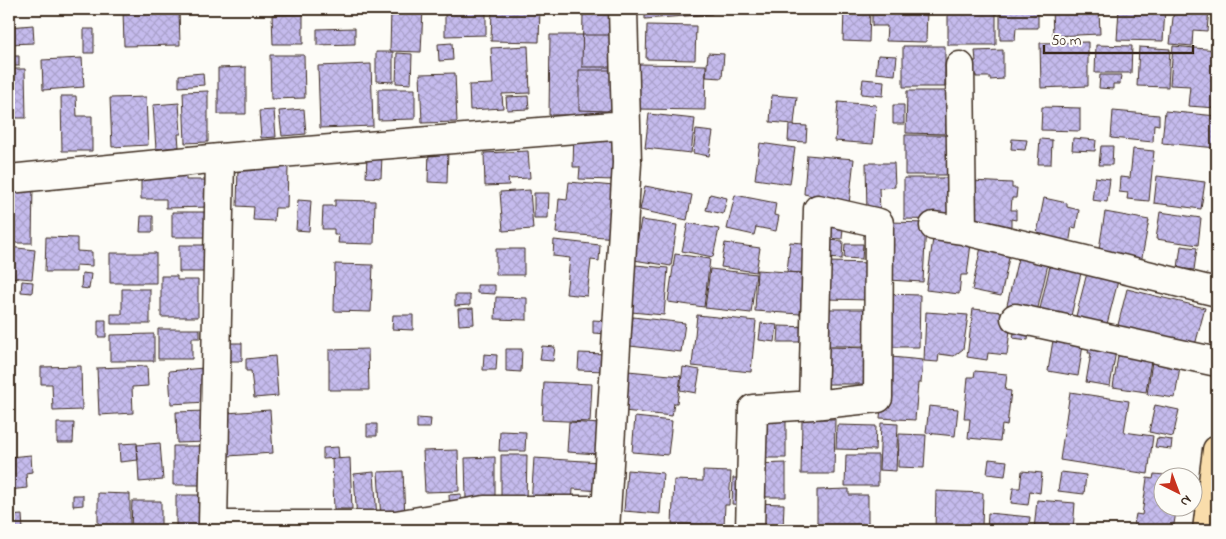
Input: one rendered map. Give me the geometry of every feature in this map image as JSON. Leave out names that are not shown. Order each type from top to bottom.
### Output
[{"type":"highway","points":[[1207,530],[1217,450]]},
{"type":"street","points":[[220,158],[213,525],[396,525],[484,510],[605,520],[627,163],[623,9]]},
{"type":"street","points":[[960,66],[962,230]]},
{"type":"street","points":[[9,179],[220,158],[625,125]]},
{"type":"street","points":[[750,530],[753,409],[813,405],[878,398],[879,223],[818,209],[813,405]]},
{"type":"street","points":[[934,226],[962,230],[1217,292]]},
{"type":"street","points":[[1015,318],[1217,362]]},
{"type":"building","points":[[179,9],[180,45],[124,46],[123,10]]},
{"type":"building","points":[[391,9],[423,9],[421,52],[390,51]]},
{"type":"building","points":[[445,9],[486,9],[486,35],[445,36]]},
{"type":"building","points":[[492,9],[540,9],[539,42],[491,41]]},
{"type":"building","points":[[645,9],[712,9],[712,14],[645,19]]},
{"type":"building","points":[[844,9],[870,9],[869,42],[843,41]]},
{"type":"building","points":[[872,9],[927,9],[926,42],[886,41],[887,26],[872,26]]},
{"type":"building","points":[[1000,9],[1038,9],[1038,28],[1016,28],[1015,40],[1000,40]]},
{"type":"building","points":[[1052,9],[1099,9],[1100,34],[1053,36]]},
{"type":"building","points":[[1119,9],[1165,9],[1163,41],[1117,40]]},
{"type":"building","points":[[1174,9],[1209,9],[1207,31],[1193,30],[1192,46],[1170,44]]},
{"type":"building","points":[[996,11],[996,45],[948,45],[948,12]]},
{"type":"building","points":[[583,13],[621,13],[621,67],[582,67]]},
{"type":"building","points":[[303,14],[303,44],[273,44],[272,15]]},
{"type":"building","points":[[33,25],[34,43],[9,44],[9,27]]},
{"type":"building","points":[[647,25],[696,26],[695,60],[646,59]]},
{"type":"building","points":[[355,28],[355,44],[317,45],[317,29]]},
{"type":"building","points":[[84,29],[94,29],[94,53],[84,53]]},
{"type":"building","points":[[550,35],[617,35],[613,111],[608,114],[597,115],[549,115]]},
{"type":"building","points":[[1088,42],[1088,86],[1041,88],[1040,43]]},
{"type":"building","points":[[452,43],[453,60],[439,61],[438,44]]},
{"type":"building","points":[[1096,45],[1132,46],[1131,73],[1095,73]]},
{"type":"building","points":[[528,46],[530,93],[502,94],[503,108],[470,110],[469,85],[493,84],[491,48]]},
{"type":"building","points":[[903,46],[945,46],[945,87],[903,87]]},
{"type":"building","points":[[1173,46],[1217,50],[1217,108],[1188,106],[1190,86],[1170,85]]},
{"type":"building","points":[[1139,47],[1170,49],[1168,87],[1137,86]]},
{"type":"building","points":[[1003,50],[1003,79],[990,80],[990,77],[976,77],[976,75],[973,75],[972,61],[976,61],[975,51]]},
{"type":"building","points":[[376,52],[393,52],[393,82],[376,81]]},
{"type":"building","points":[[397,53],[412,54],[411,84],[396,83]]},
{"type":"building","points":[[708,53],[724,54],[722,78],[706,77]]},
{"type":"building","points":[[270,55],[304,55],[305,98],[271,99]]},
{"type":"building","points":[[878,55],[897,56],[895,75],[876,73]]},
{"type":"building","points":[[9,56],[19,56],[19,66],[9,66]]},
{"type":"building","points":[[82,58],[84,87],[43,90],[42,60]]},
{"type":"building","points":[[371,64],[373,126],[320,128],[318,66]]},
{"type":"building","points":[[638,64],[706,65],[705,110],[637,109]]},
{"type":"building","points":[[246,67],[246,114],[218,114],[218,68]]},
{"type":"building","points":[[9,69],[25,69],[26,118],[9,118]]},
{"type":"building","points":[[579,70],[617,70],[613,108],[607,111],[579,110]]},
{"type":"building","points":[[203,73],[204,85],[179,87],[179,75]]},
{"type":"building","points":[[455,73],[457,122],[422,123],[420,74]]},
{"type":"building","points":[[1100,75],[1121,75],[1120,84],[1113,84],[1113,89],[1099,88]]},
{"type":"building","points":[[863,79],[884,81],[883,96],[861,94]]},
{"type":"building","points":[[378,89],[415,89],[415,119],[378,120]]},
{"type":"building","points":[[208,91],[208,142],[185,143],[183,92]]},
{"type":"building","points":[[907,91],[946,91],[946,134],[906,133]]},
{"type":"building","points":[[772,95],[797,97],[794,124],[770,122]]},
{"type":"building","points":[[61,96],[76,96],[77,116],[92,116],[92,151],[62,151]]},
{"type":"building","points":[[528,96],[529,109],[507,110],[506,97]]},
{"type":"building","points":[[146,97],[148,145],[112,147],[110,98]]},
{"type":"building","points":[[838,102],[876,105],[873,144],[835,141]]},
{"type":"building","points":[[179,103],[181,134],[178,134],[179,147],[156,149],[153,105]]},
{"type":"building","points":[[893,105],[904,105],[904,124],[893,124]]},
{"type":"building","points":[[1042,107],[1080,108],[1080,131],[1041,130]]},
{"type":"building","points":[[304,109],[306,134],[282,136],[279,111]]},
{"type":"building","points":[[274,110],[276,137],[261,138],[259,111]]},
{"type":"building","points":[[1113,111],[1159,115],[1159,125],[1154,124],[1153,142],[1111,138]]},
{"type":"building","points":[[1165,111],[1217,116],[1217,148],[1162,143]]},
{"type":"building","points":[[649,114],[695,119],[691,153],[645,148]]},
{"type":"building","points":[[789,125],[807,126],[806,142],[788,141]]},
{"type":"building","points":[[574,130],[615,134],[616,180],[579,179],[580,167],[573,167]]},
{"type":"building","points":[[696,130],[713,132],[709,156],[693,153]]},
{"type":"building","points":[[905,135],[948,135],[948,175],[905,175]]},
{"type":"building","points":[[1073,138],[1096,140],[1095,151],[1072,150]]},
{"type":"building","points":[[1012,139],[1027,140],[1025,150],[1011,149]]},
{"type":"building","points":[[1040,139],[1052,140],[1051,164],[1038,164]]},
{"type":"building","points":[[760,143],[795,148],[790,184],[755,179]]},
{"type":"building","points":[[1101,146],[1113,146],[1112,165],[1099,165]]},
{"type":"building","points":[[429,149],[448,149],[447,183],[428,182]]},
{"type":"building","points":[[1133,149],[1154,151],[1149,201],[1127,199],[1128,193],[1119,192],[1120,177],[1130,178]]},
{"type":"building","points":[[528,151],[530,178],[508,179],[509,185],[485,186],[484,153]]},
{"type":"building","points":[[807,155],[854,159],[849,204],[804,194]]},
{"type":"building","points":[[367,156],[382,156],[381,178],[366,177]]},
{"type":"building","points":[[866,163],[894,163],[895,187],[879,188],[880,212],[867,213]]},
{"type":"building","points":[[238,166],[288,167],[287,208],[275,208],[274,221],[253,220],[254,207],[237,206]]},
{"type":"building","points":[[141,175],[186,175],[186,180],[211,180],[210,207],[166,208],[166,199],[141,199]]},
{"type":"building","points":[[1157,176],[1205,182],[1201,209],[1154,203]]},
{"type":"building","points":[[1095,177],[1110,179],[1107,202],[1092,200]]},
{"type":"building","points":[[904,178],[948,178],[948,220],[904,219]]},
{"type":"building","points":[[972,181],[1012,183],[1012,188],[1017,188],[1016,198],[1012,198],[1011,210],[1016,210],[1016,220],[1011,219],[1011,227],[971,225]]},
{"type":"building","points":[[569,182],[614,186],[616,238],[556,233],[559,199],[567,200]]},
{"type":"building","points":[[9,185],[33,185],[32,243],[9,243]]},
{"type":"building","points":[[645,186],[692,195],[687,220],[640,210]]},
{"type":"building","points":[[530,190],[533,229],[503,231],[500,192]]},
{"type":"building","points":[[534,193],[549,193],[548,218],[534,218]]},
{"type":"building","points":[[710,194],[727,198],[723,214],[706,210]]},
{"type":"building","points":[[735,195],[776,203],[774,215],[779,216],[776,231],[756,227],[754,235],[727,229]]},
{"type":"building","points":[[1044,198],[1067,203],[1067,207],[1079,210],[1076,228],[1072,227],[1068,250],[1035,244]]},
{"type":"building","points":[[298,200],[311,201],[309,231],[296,230]]},
{"type":"building","points":[[335,200],[375,201],[374,244],[338,243],[339,235],[334,235],[334,229],[322,229],[323,206],[335,206]]},
{"type":"building","points":[[172,212],[208,212],[209,237],[172,237]]},
{"type":"building","points":[[1105,212],[1149,220],[1141,263],[1098,255]]},
{"type":"building","points":[[1160,212],[1201,218],[1198,245],[1156,239]]},
{"type":"building","points":[[141,216],[153,216],[153,232],[140,232]]},
{"type":"building","points":[[824,217],[844,218],[842,239],[822,238]]},
{"type":"building","points":[[641,220],[677,225],[671,266],[634,260]]},
{"type":"building","points":[[891,222],[926,223],[923,282],[888,280]]},
{"type":"building","points":[[688,223],[719,229],[713,257],[682,251]]},
{"type":"building","points":[[934,231],[972,236],[967,275],[961,275],[959,294],[926,290]]},
{"type":"building","points":[[46,237],[77,238],[77,251],[92,252],[92,266],[76,265],[76,272],[45,272]]},
{"type":"building","points":[[554,240],[600,245],[599,261],[591,260],[587,296],[566,294],[570,258],[553,256]]},
{"type":"building","points":[[824,240],[843,241],[842,259],[823,258]]},
{"type":"building","points":[[790,242],[815,244],[812,274],[787,272]]},
{"type":"building","points":[[982,242],[1011,248],[1001,296],[972,290]]},
{"type":"building","points":[[725,243],[760,248],[756,272],[721,267]]},
{"type":"building","points":[[845,244],[863,244],[862,259],[844,258]]},
{"type":"building","points":[[179,245],[210,245],[210,272],[179,272]]},
{"type":"building","points":[[1181,246],[1197,248],[1194,270],[1178,268]]},
{"type":"building","points":[[9,247],[35,250],[32,279],[9,277]]},
{"type":"building","points":[[496,249],[524,249],[524,275],[496,275]]},
{"type":"building","points":[[110,253],[156,253],[156,283],[110,283]]},
{"type":"building","points":[[675,254],[710,259],[704,307],[668,302]]},
{"type":"building","points":[[1018,258],[1048,264],[1037,312],[1007,305]]},
{"type":"building","points":[[827,262],[873,263],[871,300],[826,299]]},
{"type":"building","points":[[335,264],[373,265],[371,312],[334,311]]},
{"type":"building","points":[[635,265],[668,268],[664,315],[631,312]]},
{"type":"building","points":[[1050,266],[1081,273],[1070,320],[1039,313]]},
{"type":"building","points":[[710,269],[756,274],[751,313],[705,308]]},
{"type":"building","points":[[757,270],[803,273],[800,314],[755,311]]},
{"type":"building","points":[[82,273],[91,274],[89,289],[81,288]]},
{"type":"building","points":[[1087,273],[1118,281],[1106,328],[1075,320]]},
{"type":"building","points":[[161,276],[177,276],[177,280],[198,280],[198,317],[161,317]]},
{"type":"building","points":[[22,281],[33,282],[32,293],[21,292]]},
{"type":"building","points":[[477,285],[495,285],[495,294],[477,293]]},
{"type":"building","points":[[122,289],[150,289],[150,324],[111,324],[111,314],[122,314]]},
{"type":"building","points":[[1127,289],[1205,308],[1195,345],[1129,328],[1127,336],[1116,333]]},
{"type":"building","points":[[882,294],[920,295],[919,347],[881,347]]},
{"type":"building","points":[[455,295],[470,295],[470,305],[455,306]]},
{"type":"building","points":[[496,297],[527,298],[527,320],[495,319]]},
{"type":"building","points":[[473,308],[474,324],[459,325],[458,309]]},
{"type":"building","points":[[827,309],[876,309],[875,346],[826,346]]},
{"type":"building","points":[[973,309],[1012,313],[1007,355],[988,353],[987,360],[967,357]]},
{"type":"building","points":[[926,312],[968,315],[963,349],[954,356],[939,354],[938,362],[924,361]]},
{"type":"building","points":[[393,315],[413,315],[413,330],[392,329]]},
{"type":"building","points":[[697,315],[756,321],[751,372],[692,366]]},
{"type":"building","points":[[633,317],[685,323],[681,352],[630,346]]},
{"type":"building","points":[[98,320],[106,320],[106,337],[98,337]]},
{"type":"building","points":[[593,320],[609,321],[608,334],[593,333]]},
{"type":"building","points":[[761,323],[777,325],[775,342],[759,340]]},
{"type":"building","points":[[1016,323],[1030,325],[1028,340],[1013,338]]},
{"type":"building","points":[[779,326],[810,327],[810,342],[778,342]]},
{"type":"building","points":[[158,329],[200,329],[200,338],[192,338],[192,359],[158,359]]},
{"type":"building","points":[[154,334],[154,361],[110,361],[110,335]]},
{"type":"building","points":[[1054,334],[1084,339],[1078,376],[1048,371]]},
{"type":"building","points":[[1091,340],[1117,345],[1110,386],[1086,382],[1091,353],[1088,353]]},
{"type":"building","points":[[230,343],[242,343],[242,361],[230,361]]},
{"type":"building","points":[[542,346],[555,347],[553,361],[540,360]]},
{"type":"building","points":[[825,347],[875,348],[874,384],[825,384]]},
{"type":"building","points":[[368,349],[369,390],[329,390],[329,350]]},
{"type":"building","points":[[506,349],[522,349],[521,372],[506,371]]},
{"type":"building","points":[[1119,350],[1152,354],[1146,392],[1113,387]]},
{"type":"building","points":[[579,353],[606,354],[606,371],[578,370]]},
{"type":"building","points":[[484,354],[497,355],[496,370],[483,370]]},
{"type":"building","points":[[1153,355],[1181,360],[1175,398],[1147,394]]},
{"type":"building","points":[[275,356],[278,396],[254,398],[251,371],[246,371],[246,359]]},
{"type":"building","points":[[891,357],[923,360],[921,383],[918,383],[915,420],[880,418],[884,376]]},
{"type":"building","points":[[81,366],[82,410],[53,411],[52,384],[41,384],[41,367]]},
{"type":"building","points":[[147,366],[148,386],[132,387],[133,413],[99,415],[97,368]]},
{"type":"building","points":[[683,367],[700,370],[696,393],[680,390]]},
{"type":"building","points":[[204,368],[207,402],[171,404],[169,371]]},
{"type":"building","points":[[628,371],[681,376],[677,403],[674,403],[672,416],[614,410]]},
{"type":"building","points":[[975,371],[1007,374],[1005,390],[1011,391],[1007,426],[1002,425],[1000,441],[968,438],[970,419],[964,419],[968,377],[974,377]]},
{"type":"building","points":[[544,382],[592,384],[590,422],[542,420]]},
{"type":"building","points":[[1070,392],[1129,401],[1124,432],[1153,436],[1148,474],[1060,460]]},
{"type":"building","points":[[1155,405],[1179,410],[1173,437],[1149,432]]},
{"type":"building","points":[[929,406],[958,409],[955,436],[926,433]]},
{"type":"building","points":[[270,410],[273,453],[228,456],[226,413]]},
{"type":"building","points":[[206,411],[207,442],[177,443],[176,412]]},
{"type":"building","points":[[635,417],[672,421],[668,455],[632,452]]},
{"type":"building","points":[[417,418],[431,419],[430,428],[417,428]]},
{"type":"building","points":[[802,419],[835,419],[834,474],[801,474]]},
{"type":"building","points":[[759,420],[786,420],[786,458],[759,458]]},
{"type":"building","points":[[569,422],[601,424],[599,454],[567,452]]},
{"type":"building","points":[[57,423],[74,423],[73,443],[57,443]]},
{"type":"building","points":[[881,423],[898,424],[896,471],[879,470]]},
{"type":"building","points":[[367,424],[377,424],[377,436],[367,436]]},
{"type":"building","points":[[837,425],[876,426],[875,450],[836,449]]},
{"type":"building","points":[[500,431],[526,432],[525,451],[499,451]]},
{"type":"building","points":[[899,434],[926,435],[924,468],[898,467]]},
{"type":"building","points":[[1157,438],[1172,440],[1171,449],[1155,447]]},
{"type":"building","points":[[137,443],[138,460],[120,462],[119,444]]},
{"type":"building","points":[[160,443],[163,480],[139,482],[137,445]]},
{"type":"building","points":[[173,446],[206,446],[206,485],[173,485]]},
{"type":"building","points":[[338,447],[339,458],[323,459],[323,448]]},
{"type":"building","points":[[458,450],[459,491],[425,492],[423,451]]},
{"type":"building","points":[[31,455],[32,472],[26,473],[27,488],[9,490],[9,457]]},
{"type":"building","points":[[501,455],[527,455],[526,502],[501,501]]},
{"type":"building","points":[[846,455],[878,455],[878,486],[845,486]]},
{"type":"building","points":[[495,457],[495,498],[466,499],[465,458]]},
{"type":"building","points":[[350,458],[352,509],[334,509],[332,459]]},
{"type":"building","points":[[534,458],[601,462],[600,491],[573,489],[572,506],[531,504]]},
{"type":"building","points":[[989,459],[1007,461],[1005,476],[987,474]]},
{"type":"building","points":[[786,463],[786,497],[756,497],[756,464]]},
{"type":"building","points":[[627,470],[663,473],[660,514],[624,511]]},
{"type":"building","points":[[403,471],[405,518],[381,520],[378,472]]},
{"type":"building","points":[[703,471],[731,472],[729,505],[725,505],[724,525],[672,524],[674,480],[703,481]]},
{"type":"building","points":[[1022,471],[1042,473],[1040,493],[1030,491],[1028,505],[1011,503],[1013,488],[1020,488]]},
{"type":"building","points":[[374,472],[377,520],[357,521],[354,474]]},
{"type":"building","points":[[1061,472],[1086,475],[1084,494],[1058,491]]},
{"type":"building","points":[[1154,474],[1154,516],[1175,516],[1173,530],[1133,530],[1136,514],[1142,515],[1147,478],[1153,479]]},
{"type":"building","points":[[733,478],[744,478],[743,505],[732,504]]},
{"type":"building","points":[[849,489],[849,495],[868,495],[868,530],[817,530],[817,490]]},
{"type":"building","points":[[936,491],[983,493],[982,527],[972,526],[971,530],[935,530]]},
{"type":"building","points":[[98,493],[130,494],[130,530],[98,530]]},
{"type":"building","points":[[461,494],[462,513],[450,513],[449,495]]},
{"type":"building","points":[[73,495],[83,495],[83,505],[73,506]]},
{"type":"building","points":[[176,495],[201,495],[205,530],[176,530]]},
{"type":"building","points":[[1037,500],[1075,503],[1073,530],[1034,530]]},
{"type":"building","points":[[132,501],[161,501],[161,530],[131,530]]},
{"type":"building","points":[[753,503],[784,504],[783,530],[752,530]]},
{"type":"building","points":[[542,511],[592,512],[591,530],[542,530]]},
{"type":"building","points":[[988,513],[1030,517],[1029,530],[987,530]]},
{"type":"building","points":[[22,515],[23,530],[9,530],[9,516]]},
{"type":"building","points":[[511,515],[512,530],[487,530],[486,516]]},
{"type":"building","points":[[621,525],[658,528],[658,530],[621,530]]},
{"type":"building","points":[[479,526],[479,530],[444,530],[444,527]]},
{"type":"building","points":[[713,527],[743,528],[743,530],[713,530]]}]
